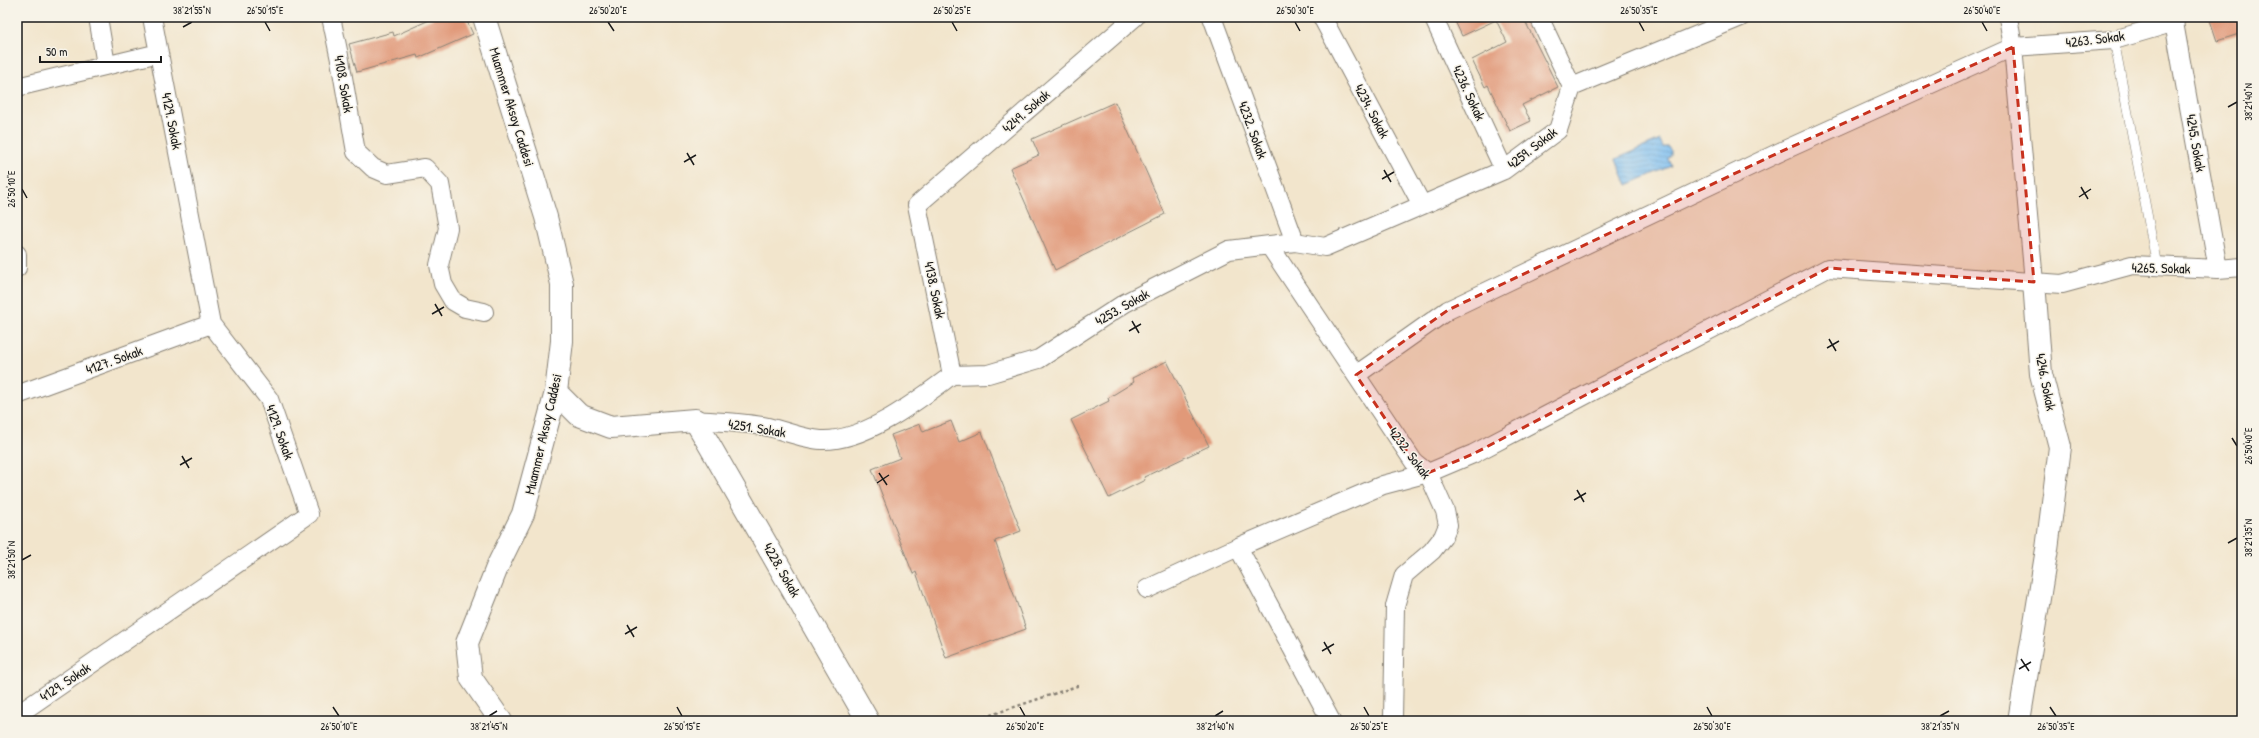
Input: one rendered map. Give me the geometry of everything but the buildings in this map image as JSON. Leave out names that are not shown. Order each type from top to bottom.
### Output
[{"type":"street","points":[[98,17],[106,65]]},
{"type":"street","name":"4129. Sokak","points":[[17,715],[309,514],[269,399],[211,324],[152,17]]},
{"type":"street","name":"4108. Sokak","points":[[331,17],[356,152],[373,168],[387,174],[425,168],[434,175],[440,184],[448,228],[439,265],[443,284],[453,301],[465,308],[484,312]]},
{"type":"street","name":"Muammer Aksoy Caddesi","points":[[484,17],[546,217],[562,284],[562,341],[556,392],[523,514],[498,565],[467,643],[471,678],[501,721]]},
{"type":"street","name":"4249. Sokak","points":[[917,205],[1135,17]]},
{"type":"street","name":"4232. Sokak","points":[[1212,17],[1295,242]]},
{"type":"street","name":"4234. Sokak","points":[[1322,17],[1422,205]]},
{"type":"street","name":"4236. Sokak","points":[[1433,17],[1504,170]]},
{"type":"street","points":[[1539,17],[1572,87],[1720,21],[1742,17]]},
{"type":"street","name":"4246. Sokak","points":[[2008,17],[2013,47],[2041,374],[2060,447],[2047,549],[2019,721]]},
{"type":"street","name":"4263. Sokak","points":[[2013,47],[2114,40],[2174,20]]},
{"type":"street","name":"4245. Sokak","points":[[2174,20],[2218,269]]},
{"type":"street","points":[[1356,375],[1448,310],[1780,152],[2013,47]]},
{"type":"street","points":[[17,86],[159,52]]},
{"type":"street","name":"4259. Sokak","points":[[1295,242],[1325,247],[1504,170],[1558,130],[1572,87]]},
{"type":"street","name":"4138. Sokak","points":[[917,205],[952,375]]},
{"type":"street","name":"4253. Sokak","points":[[952,375],[988,374],[1039,358],[1125,303],[1229,250],[1295,242]]},
{"type":"street","name":"4232. Sokak","points":[[1269,245],[1414,462],[1428,473],[1445,511],[1448,525],[1443,537],[1432,551],[1404,575],[1395,606],[1393,718],[1391,721]]},
{"type":"street","points":[[17,254],[17,268]]},
{"type":"street","name":"4265. Sokak","points":[[1147,589],[1238,547],[1383,486],[1428,473],[1473,454],[1828,268],[2062,284],[2132,265],[2218,269],[2242,267]]},
{"type":"street","name":"4127. Sokak","points":[[17,395],[211,324]]},
{"type":"street","name":"4251. Sokak","points":[[556,392],[580,415],[611,427],[695,420],[766,427],[820,440],[843,438],[876,425],[921,397],[952,375]]},
{"type":"street","name":"4228. Sokak","points":[[695,420],[868,721]]},
{"type":"street","points":[[1238,547],[1331,721]]},
{"type":"lane","points":[[2114,40],[2157,266]]},
{"type":"path","points":[[973,721],[1080,685]]},
{"type":"highlighted area","points":[[2013,47],[2034,282],[1828,268],[1473,454],[1428,473],[1414,462],[1356,375],[1448,310],[1780,152]]},
{"type":"water","points":[[1660,140],[1663,147],[1668,147],[1671,151],[1671,155],[1668,159],[1671,166],[1627,185],[1616,159]]}]
